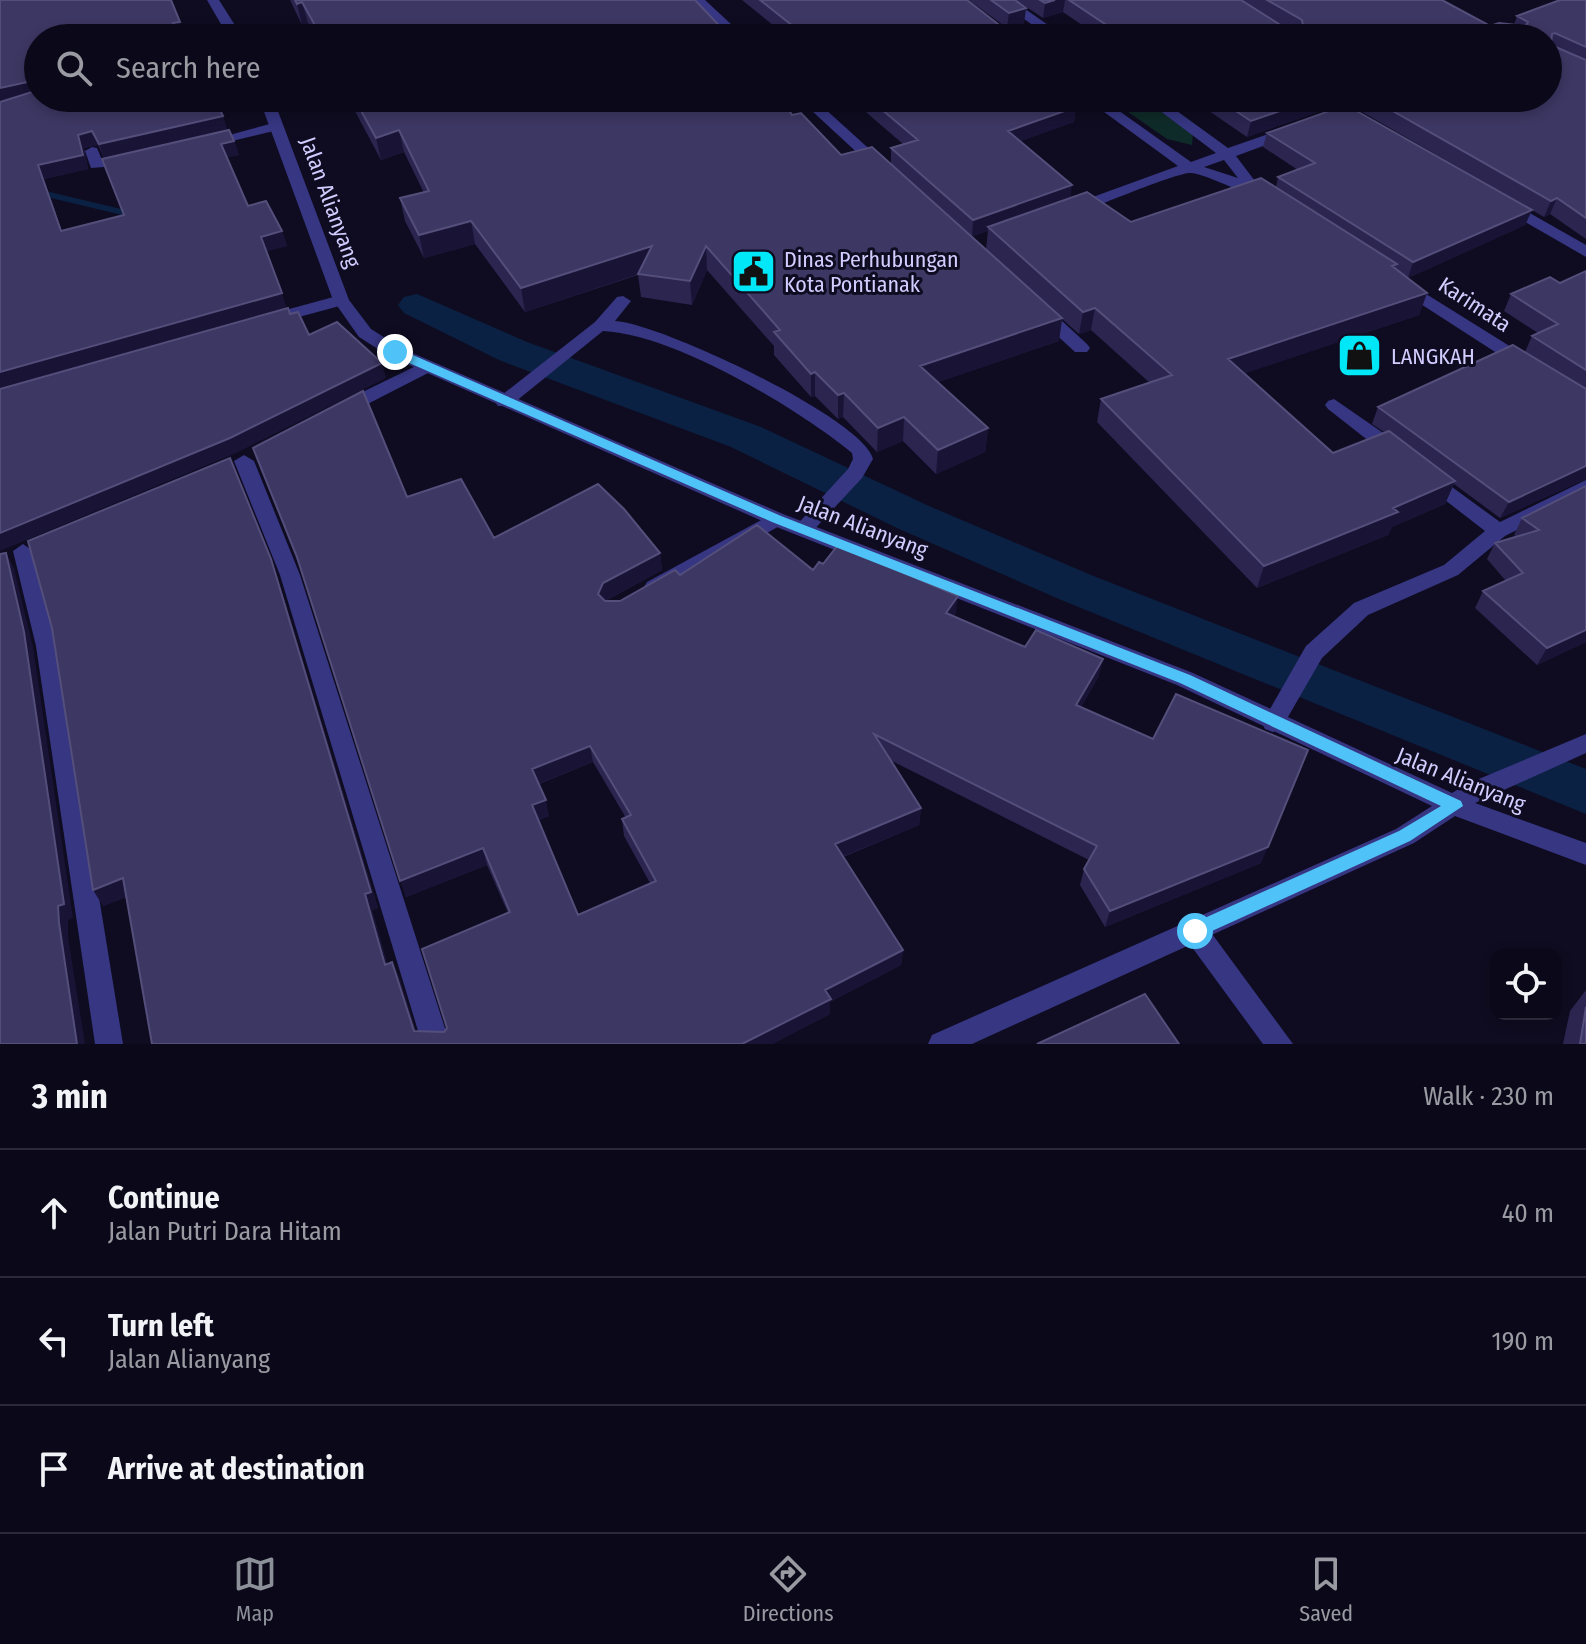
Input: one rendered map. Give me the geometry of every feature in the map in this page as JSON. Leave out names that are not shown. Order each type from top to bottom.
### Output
[{"type":"street","points":[[213,0],[228,24]]},
{"type":"street","points":[[697,0],[724,24]]},
{"type":"street","points":[[1003,0],[1039,24]]},
{"type":"street","name":"Jalan Alianyang","points":[[272,112],[341,300],[365,333],[426,367],[776,519],[1185,679],[1273,723],[1465,798],[1586,854]]},
{"type":"street","points":[[820,112],[899,183]]},
{"type":"street","points":[[1112,112],[1190,168],[1253,188],[1279,205]]},
{"type":"street","points":[[1169,112],[1228,155],[1253,188]]},
{"type":"street","points":[[1336,112],[1371,126]]},
{"type":"street","points":[[191,147],[277,126]]},
{"type":"street","points":[[1057,215],[1301,127]]},
{"type":"street","points":[[92,151],[96,165],[102,166],[147,157]]},
{"type":"street","points":[[1492,197],[1586,252]]},
{"type":"street","name":"Karimata","points":[[1386,273],[1539,373]]},
{"type":"street","points":[[1025,297],[1081,348]]},
{"type":"street","points":[[251,325],[341,300]]},
{"type":"street","points":[[504,402],[602,325],[623,301]]},
{"type":"street","points":[[602,325],[628,325],[673,341],[785,400],[861,450],[863,459],[855,473],[803,529]]},
{"type":"street","points":[[328,417],[426,367]]},
{"type":"street","points":[[1334,405],[1498,531]]},
{"type":"street","points":[[243,460],[290,575],[436,1044]]},
{"type":"street","points":[[1273,723],[1314,652],[1361,609],[1451,570],[1498,531],[1586,487]]},
{"type":"street","points":[[641,594],[776,519]]},
{"type":"street","points":[[0,562],[31,548],[109,1044]]},
{"type":"street","points":[[942,1044],[1405,836],[1465,798],[1586,743]]},
{"type":"street","points":[[1195,931],[1279,1044]]},
{"type":"green space","points":[[1128,112],[1161,112],[1193,133],[1192,145],[1167,139]]},
{"type":"building","points":[[0,0],[171,0],[180,22],[173,24],[24,24],[24,83],[0,88]]},
{"type":"building","points":[[295,0],[695,0],[718,24],[314,24],[302,2],[297,4]]},
{"type":"building","points":[[760,0],[967,0],[998,24],[790,24]]},
{"type":"building","points":[[991,0],[1015,0],[1026,8],[1009,13]]},
{"type":"building","points":[[1069,0],[1241,0],[1279,24],[1105,24]]},
{"type":"building","points":[[1267,0],[1442,0],[1486,24],[1303,24],[1302,20]]},
{"type":"building","points":[[1560,0],[1586,0],[1586,47],[1562,36],[1562,24],[1526,24],[1528,22],[1517,16]]},
{"type":"building","points":[[1562,50],[1586,60],[1586,218],[1557,198],[1551,201],[1395,112],[1562,112]]},
{"type":"building","points":[[24,94],[24,112],[221,112],[223,116],[99,144],[92,131],[78,135],[83,155],[38,165],[61,231],[124,215],[102,159],[229,130],[234,141],[221,144],[248,206],[266,201],[282,231],[261,237],[282,293],[0,372],[0,102]]},
{"type":"building","points":[[362,112],[801,113],[841,155],[872,147],[1062,318],[920,366],[988,428],[938,450],[904,417],[878,428],[844,393],[838,395],[815,372],[811,374],[774,332],[780,330],[706,246],[690,281],[638,274],[652,246],[521,288],[471,221],[419,235],[400,198],[429,191],[399,130],[376,138]]},
{"type":"building","points":[[885,112],[1062,112],[1008,131],[1072,185],[973,220],[891,148],[918,140]]},
{"type":"building","points":[[1237,112],[1277,112],[1251,121]]},
{"type":"building","points":[[1326,112],[1358,112],[1532,210],[1413,262],[1278,177],[1315,163],[1267,133]]},
{"type":"building","points":[[1261,178],[1397,264],[1392,266],[1427,293],[1228,359],[1333,453],[1389,431],[1455,481],[1393,508],[1398,512],[1264,566],[1101,399],[1172,375],[1095,308],[1083,312],[988,227],[1087,192],[1131,222]]},
{"type":"building","points":[[1586,271],[1586,370],[1532,336],[1558,324],[1511,294],[1550,277],[1560,283]]},
{"type":"building","points":[[288,308],[290,314],[298,312],[309,335],[337,322],[382,363],[230,438],[0,533],[0,389]]},
{"type":"building","points":[[1513,345],[1586,389],[1586,466],[1509,502],[1378,407]]},
{"type":"building","points":[[363,391],[407,497],[461,479],[494,538],[598,484],[624,509],[660,553],[603,583],[598,594],[605,601],[620,601],[675,570],[680,575],[757,525],[813,570],[819,562],[823,564],[838,545],[958,596],[946,613],[1025,647],[1036,630],[1103,659],[1076,705],[1153,739],[1176,694],[1308,750],[1268,847],[1110,911],[1084,869],[1097,846],[874,734],[921,808],[835,844],[903,950],[825,990],[831,999],[742,1044],[152,1044],[123,878],[93,890],[52,628],[28,541],[230,458],[271,559],[371,892],[365,894],[385,965],[392,962],[414,1031],[444,1032],[447,1028],[422,949],[510,912],[483,848],[400,881],[297,557],[253,448]],"holes":[[[590,746],[631,815],[622,819],[656,881],[578,915],[532,805],[546,800],[532,769]]]},
{"type":"building","points":[[1586,486],[1586,630],[1547,648],[1483,591],[1523,573],[1495,543],[1539,530],[1522,518]]},
{"type":"building","points":[[6,553],[24,632],[64,904],[58,906],[59,923],[77,1044],[0,1044],[0,554]]},
{"type":"building","points":[[1145,994],[1179,1044],[1037,1044]]},
{"type":"building","points":[[1586,1007],[1586,1044],[1580,1044]]},
{"type":"waterway","points":[[33,191],[135,215]]},
{"type":"waterway","points":[[417,305],[513,351],[746,437],[913,517],[1075,587],[1586,792]]},
{"type":"place","name":"Dinas Perhubungan Kota Pontianak","points":[[753,272]]},
{"type":"place","name":"LANGKAH","points":[[1360,356]]},
{"type":"route","points":[[395,352],[776,519],[1185,679],[1455,806],[1405,836],[1195,931]]}]
